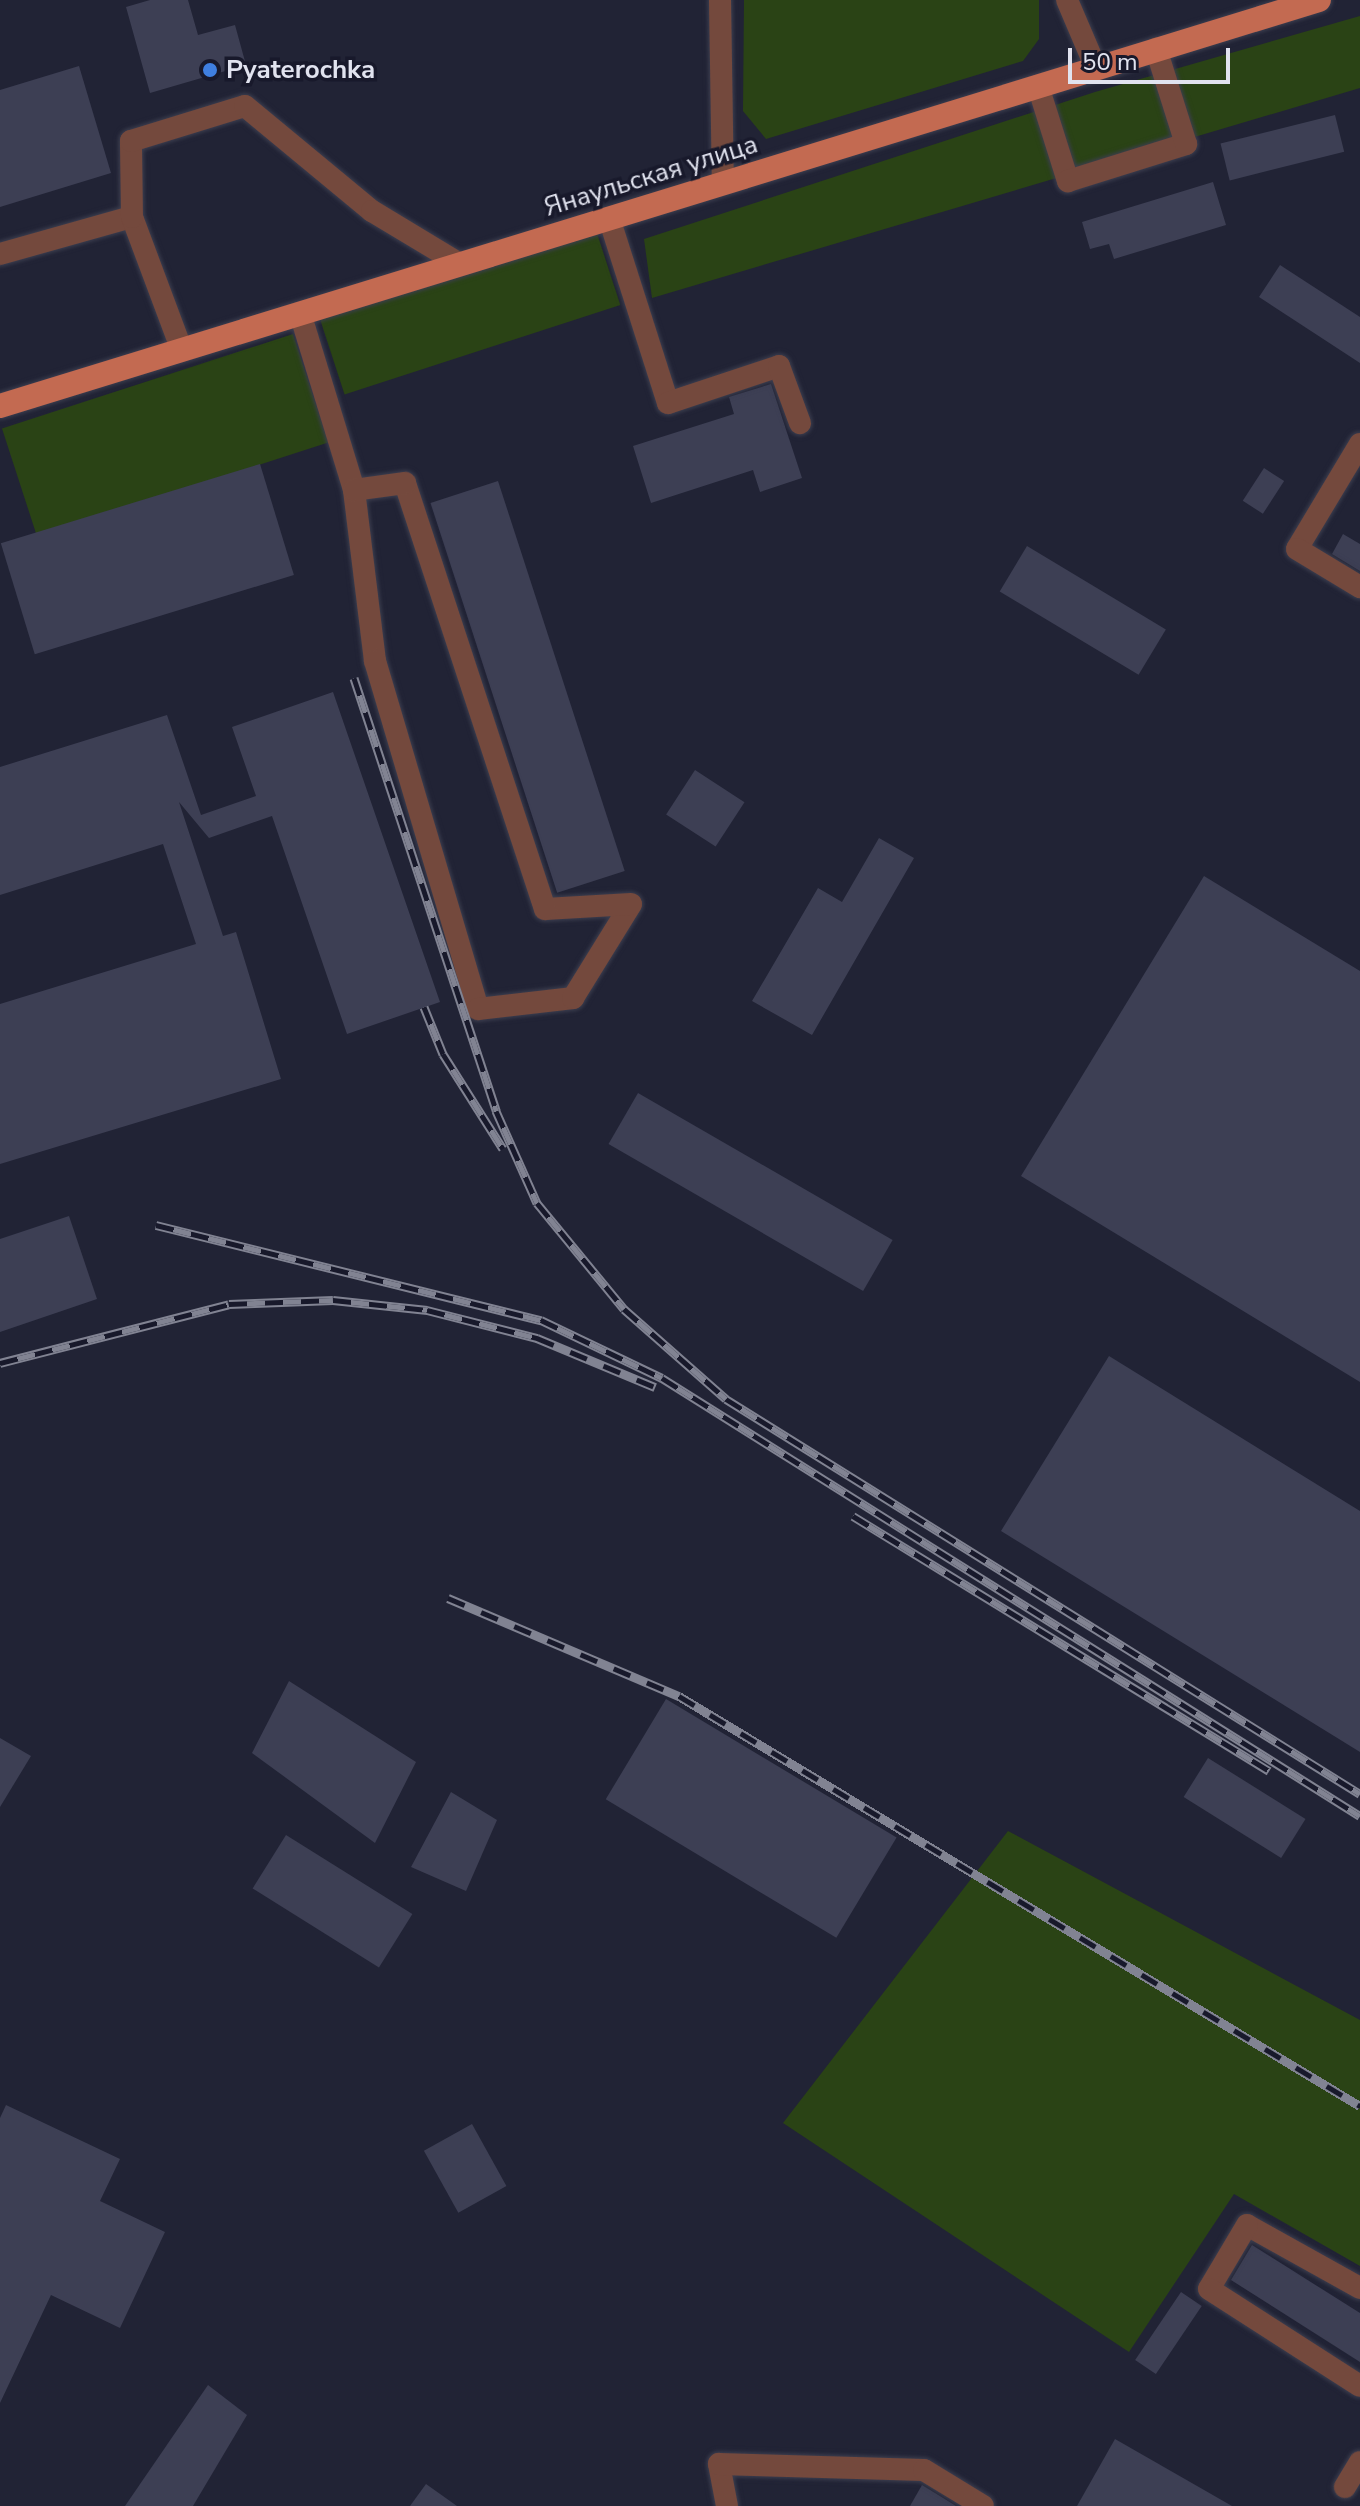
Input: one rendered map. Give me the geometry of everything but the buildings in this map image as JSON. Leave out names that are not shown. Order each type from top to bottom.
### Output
[{"type":"main road","name":"Янаульская улица","points":[[0,406],[1319,0]]},
{"type":"lane","points":[[720,0],[723,183]]},
{"type":"lane","points":[[1067,0],[1096,68]]},
{"type":"lane","points":[[1038,86],[1068,181],[1186,144],[1156,49]]},
{"type":"lane","points":[[181,348],[132,217],[131,141],[245,106],[372,211],[460,264]]},
{"type":"lane","points":[[0,254],[132,217]]},
{"type":"lane","points":[[609,218],[668,403],[779,366],[800,423]]},
{"type":"lane","points":[[300,313],[354,490],[375,661],[478,1009],[573,998],[631,904],[545,909],[405,483],[354,490]]},
{"type":"lane","points":[[1360,444],[1297,549],[1360,587]]},
{"type":"lane","points":[[1360,2288],[1247,2225],[1209,2289],[1360,2386]]},
{"type":"lane","points":[[1345,2487],[1360,2462]]},
{"type":"lane","points":[[727,2506],[719,2464],[924,2470],[983,2506]]},
{"type":"green space","points":[[744,0],[1039,0],[1039,39],[1023,61],[766,139],[743,111]]},
{"type":"green space","points":[[1360,16],[1360,88],[652,298],[644,239],[1095,92]]},
{"type":"green space","points":[[595,227],[620,305],[345,395],[319,317]]},
{"type":"green space","points":[[293,334],[328,442],[37,537],[2,429]]},
{"type":"green space","points":[[1008,1831],[1360,2020],[1360,2266],[1234,2194],[1129,2352],[783,2123]]},
{"type":"railway","points":[[354,678],[496,1111],[537,1203],[624,1309],[726,1399],[1360,1794]]},
{"type":"railway","points":[[424,1007],[443,1054],[503,1149]]},
{"type":"railway","points":[[156,1225],[541,1320],[662,1378],[1360,1816]]},
{"type":"railway","points":[[0,1363],[229,1304],[333,1300],[427,1310],[537,1338],[655,1387]]},
{"type":"railway","points":[[853,1516],[1269,1771]]},
{"type":"railway","points":[[448,1598],[679,1696],[1360,2106]]},
{"type":"place","name":"Pyaterochka","points":[[210,70]]}]
